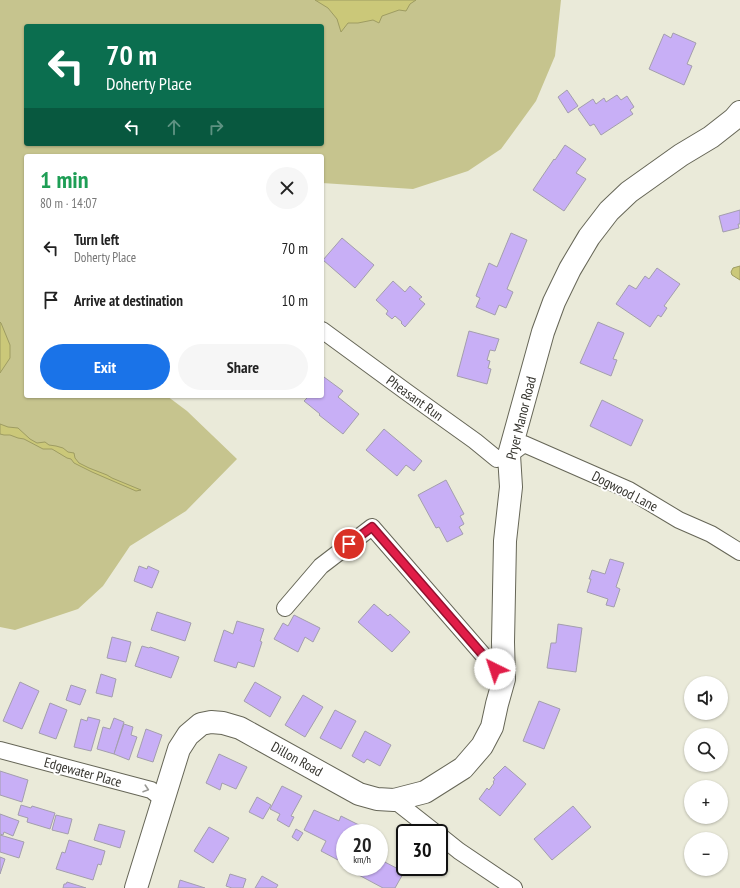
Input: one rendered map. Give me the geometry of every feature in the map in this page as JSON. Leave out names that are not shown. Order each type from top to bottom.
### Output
[{"type":"street","name":"Pryer Manor Road","points":[[504,679],[505,541],[510,487],[509,455],[542,332],[554,302],[570,269],[589,237],[609,211],[629,192],[681,155],[711,137],[734,119],[740,112]]},
{"type":"street","name":"Pheasant Run","points":[[324,331],[408,394],[476,441],[497,459],[509,455]]},
{"type":"street","name":"Dogwood Lane","points":[[509,455],[524,444],[629,490],[679,520],[711,534],[740,552]]},
{"type":"street","points":[[285,608],[321,566],[372,527],[504,679]]},
{"type":"street","name":"Dillon Road","points":[[136,888],[179,749],[188,735],[201,724],[211,722],[223,723],[240,728],[359,794],[377,799],[394,800],[425,792],[463,768],[482,746],[492,727],[504,679]]},
{"type":"street","name":"Edgewater Place","points":[[0,750],[151,790],[164,800]]},
{"type":"street","points":[[394,800],[425,824]]},
{"type":"street","points":[[448,842],[514,888]]},
{"type":"shaded area","points":[[0,0],[561,0],[555,56],[536,101],[501,149],[468,171],[413,189],[324,183],[324,154],[24,154],[24,398],[170,398],[187,411],[237,459],[186,511],[130,546],[103,586],[78,609],[15,630],[0,627]]},
{"type":"shaded area","points":[[315,0],[416,0],[410,4],[406,11],[399,10],[382,16],[379,23],[373,20],[348,23],[341,32],[337,19],[328,8]]},
{"type":"shaded area","points":[[740,266],[740,280],[732,275],[731,272],[733,268]]},
{"type":"shaded area","points":[[0,322],[10,345],[10,358],[0,373]]},
{"type":"shaded area","points":[[0,424],[18,428],[37,443],[45,442],[49,445],[63,448],[68,452],[74,453],[75,458],[79,463],[141,490],[136,491],[92,472],[52,449],[43,449],[24,439],[0,434]]},
{"type":"building","points":[[673,33],[696,43],[687,64],[692,66],[684,85],[649,69],[664,34],[671,38]]},
{"type":"building","points":[[567,90],[578,106],[568,113],[558,97]]},
{"type":"building","points":[[617,95],[621,100],[627,96],[634,107],[630,110],[633,114],[601,135],[594,124],[590,126],[578,109],[593,99],[596,104],[604,98],[606,102]]},
{"type":"building","points":[[565,145],[586,159],[576,173],[586,179],[564,211],[533,190]]},
{"type":"building","points":[[740,210],[740,224],[738,224],[739,228],[723,232],[719,216]]},
{"type":"building","points":[[511,233],[527,240],[507,289],[513,292],[506,308],[499,305],[495,315],[476,307],[480,298],[476,296],[489,263],[497,267]]},
{"type":"building","points":[[342,238],[374,265],[355,288],[324,261],[324,259]]},
{"type":"building","points":[[657,268],[680,284],[664,306],[667,308],[661,317],[658,315],[650,327],[616,304],[629,285],[636,289],[645,276],[649,279]]},
{"type":"building","points":[[393,281],[405,292],[410,286],[422,297],[419,299],[425,304],[405,327],[395,316],[392,319],[386,314],[388,311],[376,300]]},
{"type":"building","points":[[598,322],[624,333],[613,359],[617,360],[611,376],[580,363]]},
{"type":"building","points":[[469,331],[499,339],[495,351],[490,350],[487,360],[490,361],[488,368],[491,369],[487,384],[457,376]]},
{"type":"building","points":[[324,377],[343,391],[338,397],[359,414],[343,434],[304,401],[307,398],[324,398]]},
{"type":"building","points":[[602,400],[643,420],[631,446],[590,426]]},
{"type":"building","points":[[384,429],[422,461],[414,471],[406,465],[397,476],[366,450]]},
{"type":"building","points":[[446,480],[464,514],[460,516],[464,524],[459,527],[463,534],[447,542],[439,527],[436,528],[418,495]]},
{"type":"building","points":[[610,559],[624,563],[616,587],[620,589],[614,607],[606,605],[608,599],[587,592],[592,570],[605,574]]},
{"type":"building","points":[[139,566],[147,569],[148,566],[159,571],[152,588],[134,581]]},
{"type":"building","points":[[374,604],[388,616],[390,614],[410,632],[392,652],[358,622]]},
{"type":"building","points":[[157,612],[191,623],[185,641],[151,630]]},
{"type":"building","points":[[294,615],[320,628],[313,642],[305,637],[298,652],[274,639],[283,623],[288,626]]},
{"type":"building","points":[[237,621],[264,629],[260,641],[262,642],[254,667],[238,662],[236,668],[214,661],[224,630],[233,634]]},
{"type":"building","points":[[558,624],[582,628],[576,672],[547,668],[551,643],[556,643]]},
{"type":"building","points":[[112,637],[131,642],[126,662],[107,658]]},
{"type":"building","points":[[142,646],[150,647],[179,657],[171,678],[135,666]]},
{"type":"building","points":[[101,674],[116,679],[112,697],[96,693]]},
{"type":"building","points":[[20,682],[39,691],[22,729],[3,721]]},
{"type":"building","points":[[255,682],[281,697],[270,717],[244,701]]},
{"type":"building","points":[[71,685],[86,690],[80,705],[66,700]]},
{"type":"building","points":[[303,695],[323,707],[305,737],[285,725]]},
{"type":"building","points":[[539,701],[560,709],[544,749],[523,741]]},
{"type":"building","points":[[50,703],[67,710],[56,739],[39,733]]},
{"type":"building","points":[[335,710],[356,721],[341,749],[320,738]]},
{"type":"building","points":[[88,717],[100,720],[91,751],[74,747],[81,719],[87,721]]},
{"type":"building","points":[[114,718],[124,722],[114,754],[97,749],[103,727],[110,729]]},
{"type":"building","points":[[124,724],[133,727],[131,735],[137,737],[129,760],[114,754]]},
{"type":"building","points":[[146,729],[162,735],[153,762],[137,757]]},
{"type":"building","points":[[365,731],[391,745],[380,766],[367,759],[364,763],[352,756]]},
{"type":"building","points":[[219,754],[247,767],[236,789],[222,783],[220,790],[206,783]]},
{"type":"building","points":[[505,766],[526,784],[500,816],[479,799],[487,788],[489,790],[494,783],[493,782],[495,779],[493,778]]},
{"type":"building","points":[[0,771],[28,780],[22,802],[0,795]]},
{"type":"building","points":[[282,786],[302,796],[291,816],[294,817],[289,827],[277,820],[280,814],[270,809]]},
{"type":"building","points":[[257,797],[271,805],[263,819],[249,812]]},
{"type":"building","points":[[21,805],[31,808],[32,806],[55,813],[50,829],[27,822],[28,818],[18,815]]},
{"type":"building","points":[[573,806],[591,827],[552,860],[534,839]]},
{"type":"building","points":[[314,810],[339,821],[341,816],[357,824],[336,824],[336,859],[321,851],[326,841],[304,830]]},
{"type":"building","points":[[0,814],[19,821],[13,836],[4,832],[3,835],[0,834]]},
{"type":"building","points":[[56,815],[72,819],[68,834],[52,830]]},
{"type":"building","points":[[99,824],[125,831],[120,848],[94,840]]},
{"type":"building","points":[[209,827],[229,838],[213,863],[194,851]]},
{"type":"building","points":[[296,829],[303,833],[298,841],[292,837]]},
{"type":"building","points":[[0,835],[24,842],[19,858],[0,852]]},
{"type":"building","points":[[69,840],[105,851],[101,865],[98,864],[93,880],[56,869],[62,852],[65,853]]},
{"type":"building","points":[[0,857],[5,859],[0,874]]},
{"type":"building","points":[[388,864],[396,868],[396,876],[402,876],[395,888],[383,888],[361,876],[388,876]]},
{"type":"building","points":[[230,874],[246,879],[243,888],[232,888],[226,886]]},
{"type":"building","points":[[262,876],[278,885],[276,888],[255,888]]},
{"type":"building","points":[[180,880],[205,888],[178,888]]},
{"type":"building","points":[[67,882],[86,888],[63,888],[64,884]]},
{"type":"route","points":[[349,544],[372,527],[495,669]]}]
